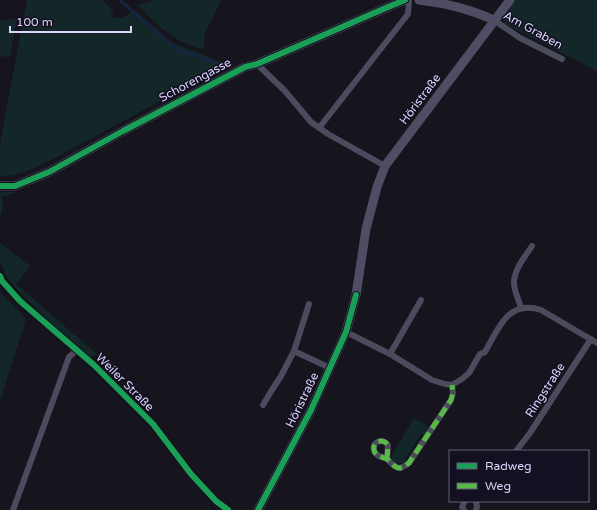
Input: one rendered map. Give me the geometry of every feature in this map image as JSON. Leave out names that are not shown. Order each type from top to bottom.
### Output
[{"type":"main road","name":"Schorengasse","points":[[0,186],[15,186],[49,172],[245,67],[257,64],[405,0]]},
{"type":"main road","points":[[420,0],[439,2],[494,20]]},
{"type":"main road","name":"Höristraße","points":[[258,510],[311,410],[346,332],[356,294],[366,229],[377,187],[385,166],[510,0]]},
{"type":"street","points":[[319,128],[408,14],[409,0]]},
{"type":"street","name":"Am Graben","points":[[494,20],[520,38],[562,59]]},
{"type":"street","points":[[257,64],[285,91],[311,122],[328,134],[385,166]]},
{"type":"street","points":[[521,308],[514,284],[516,272],[520,263],[532,246]]},
{"type":"street","name":"Weiler Straße","points":[[0,276],[2,281],[20,301],[94,365],[153,424],[191,474],[216,501],[228,510]]},
{"type":"street","points":[[390,354],[421,300]]},
{"type":"street","points":[[263,405],[294,351],[310,304]]},
{"type":"street","points":[[346,332],[390,354],[432,380],[452,385],[469,373],[480,354],[485,352],[508,315],[521,308],[534,308],[541,310],[597,343]]},
{"type":"street","name":"Ringstraße","points":[[517,450],[591,339]]},
{"type":"street","points":[[13,510],[69,357],[76,351]]},
{"type":"street","points":[[294,351],[330,368]]},
{"type":"street","points":[[386,459],[395,466],[401,468],[409,463],[452,400],[452,385]]},
{"type":"green space","points":[[27,0],[102,0],[114,11],[110,15],[114,18],[123,18],[134,10],[173,43],[219,61],[224,64],[224,67],[49,161],[19,173],[0,176],[0,144]]},
{"type":"green space","points":[[156,0],[221,0],[204,36],[204,47],[201,49],[183,43],[161,28],[137,5]]},
{"type":"green space","points":[[515,0],[597,0],[597,71],[505,24],[503,20]]},
{"type":"green space","points":[[17,18],[10,56],[0,57],[0,21]]},
{"type":"green space","points":[[0,192],[18,192],[2,197],[3,207],[0,217]]},
{"type":"green space","points":[[0,243],[30,266],[16,284],[97,354],[91,358],[50,322],[18,291],[6,275],[0,262]]},
{"type":"green space","points":[[0,292],[26,319],[0,401]]},
{"type":"green space","points":[[414,418],[429,427],[424,436],[421,434],[405,459],[407,461],[402,463],[395,462],[391,456]]},
{"type":"waterway","points":[[120,0],[177,50],[217,63]]},
{"type":"marked path","points":[[387,459],[388,445],[381,441],[376,443],[374,447],[376,454],[387,459],[396,467],[401,468],[409,463],[451,400],[453,393],[452,385]]},
{"type":"cycle path","points":[[0,186],[15,186],[49,172],[245,67],[257,64],[405,0]]},
{"type":"cycle path","points":[[0,276],[2,281],[20,301],[94,365],[153,424],[191,474],[216,501],[228,510]]},
{"type":"cycle path","points":[[258,510],[311,410],[346,332],[356,295]]}]
